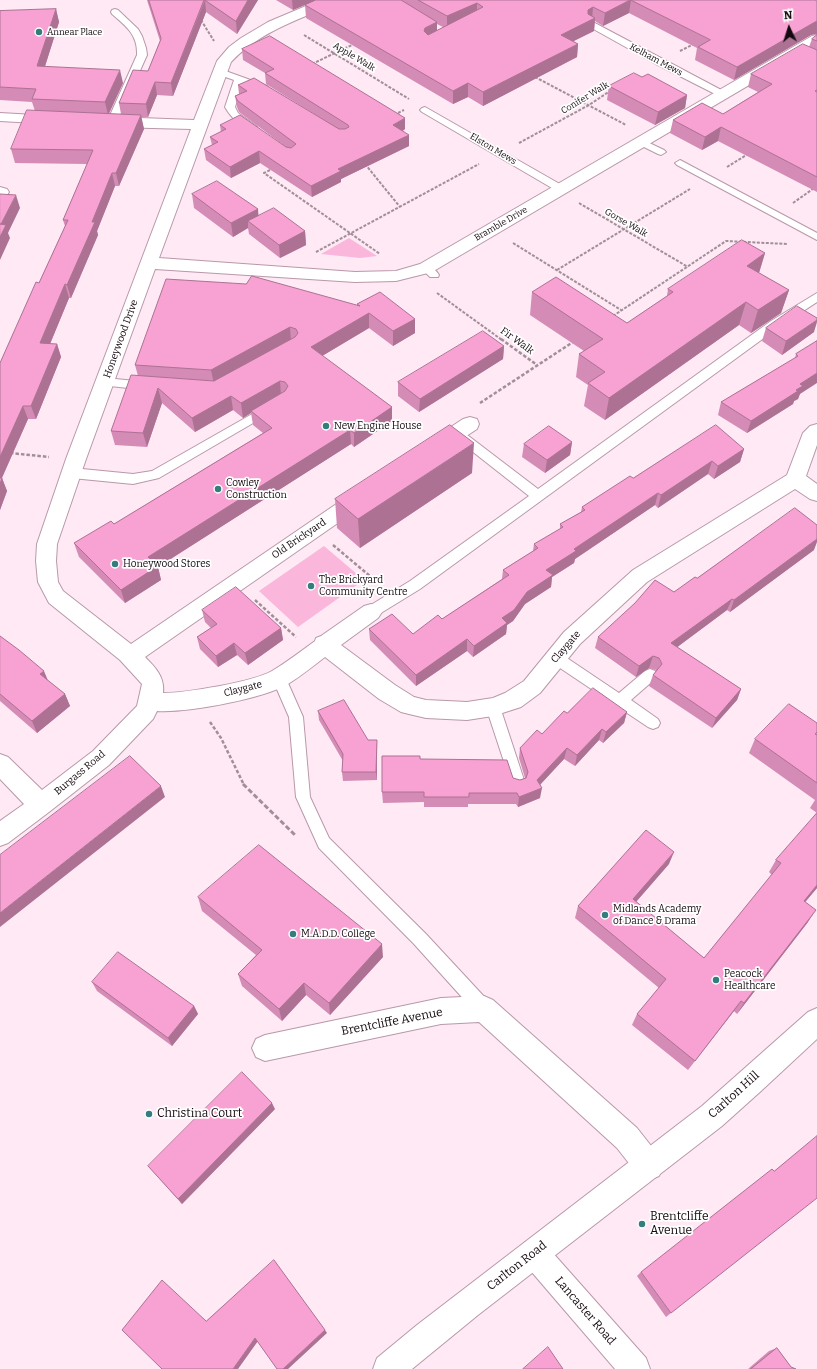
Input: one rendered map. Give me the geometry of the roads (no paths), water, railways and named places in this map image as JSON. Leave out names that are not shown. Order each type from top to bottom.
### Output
[{"type":"street","name":"Honeywood Drive","points":[[150,701],[153,684],[149,676],[128,654],[56,597],[48,582],[46,560],[47,544],[74,466],[222,66],[231,51],[250,37],[332,0]]},
{"type":"street","name":"Bramble Drive","points":[[149,263],[375,277],[430,272],[490,230],[722,94],[800,53],[817,39]]},
{"type":"street","points":[[0,117],[64,120]]},
{"type":"street","points":[[96,121],[199,125]]},
{"type":"street","points":[[418,459],[464,428]]},
{"type":"street","points":[[817,431],[810,438],[795,479],[817,494]]},
{"type":"street","name":"Claygate","points":[[318,649],[409,705],[426,709],[467,711],[493,707],[513,700],[532,687],[572,638],[640,576],[795,479]]},
{"type":"street","name":"Old Brickyard","points":[[128,654],[139,650],[379,485]]},
{"type":"street","name":"Claygate","points":[[150,701],[166,702],[193,699],[254,688],[279,678],[371,612]]},
{"type":"street","name":"Burgass Road","points":[[0,835],[101,758],[145,712],[150,701]]},
{"type":"street","points":[[0,764],[41,805]]},
{"type":"street","points":[[484,1009],[627,1138],[649,1166]]},
{"type":"street","name":"Brentcliffe Avenue","points":[[262,1049],[441,1011],[484,1009]]},
{"type":"street","name":"Carlton Hill","points":[[649,1166],[714,1115],[817,1021]]},
{"type":"street","name":"Carlton Road","points":[[388,1369],[534,1253],[649,1166]]},
{"type":"street","name":"Lancaster Road","points":[[534,1253],[635,1369]]},
{"type":"lane","points":[[112,122],[142,55],[141,39],[136,31],[115,12]]},
{"type":"lane","name":"Kelham Mews","points":[[591,24],[659,62],[722,94]]},
{"type":"lane","points":[[222,66],[239,78],[259,85],[269,91]]},
{"type":"lane","points":[[239,78],[230,107],[234,115],[260,133]]},
{"type":"lane","name":"Elston Mews","points":[[426,110],[500,153],[559,190]]},
{"type":"lane","points":[[645,140],[661,152]]},
{"type":"lane","points":[[680,163],[817,237]]},
{"type":"lane","points":[[371,612],[394,596],[415,585],[505,512],[538,496],[775,324],[817,297]]},
{"type":"lane","points":[[105,382],[158,387]]},
{"type":"lane","points":[[74,466],[132,479],[155,475],[276,405]]},
{"type":"lane","points":[[464,428],[538,496]]},
{"type":"lane","points":[[556,658],[653,722]]},
{"type":"lane","points":[[620,701],[650,675]]},
{"type":"lane","points":[[279,678],[296,717],[303,797],[324,843],[420,939],[484,1009]]},
{"type":"lane","points":[[493,707],[518,783]]},
{"type":"place","name":"Annear Place","points":[[39,32]]},
{"type":"place","name":"New Engine House","points":[[326,426]]},
{"type":"place","name":"Cowley Construction","points":[[218,489]]},
{"type":"place","name":"Honeywood Stores","points":[[115,564]]},
{"type":"place","name":"The Brickyard Community Centre","points":[[311,586]]},
{"type":"place","name":"Midlands Academy of Dance & Drama","points":[[605,915]]},
{"type":"place","name":"M.A.D.D. College","points":[[293,934]]},
{"type":"place","name":"Peacock Healthcare","points":[[716,980]]},
{"type":"place","name":"Christina Court","points":[[149,1114]]},
{"type":"place","name":"Brentcliffe Avenue","points":[[642,1224]]}]
